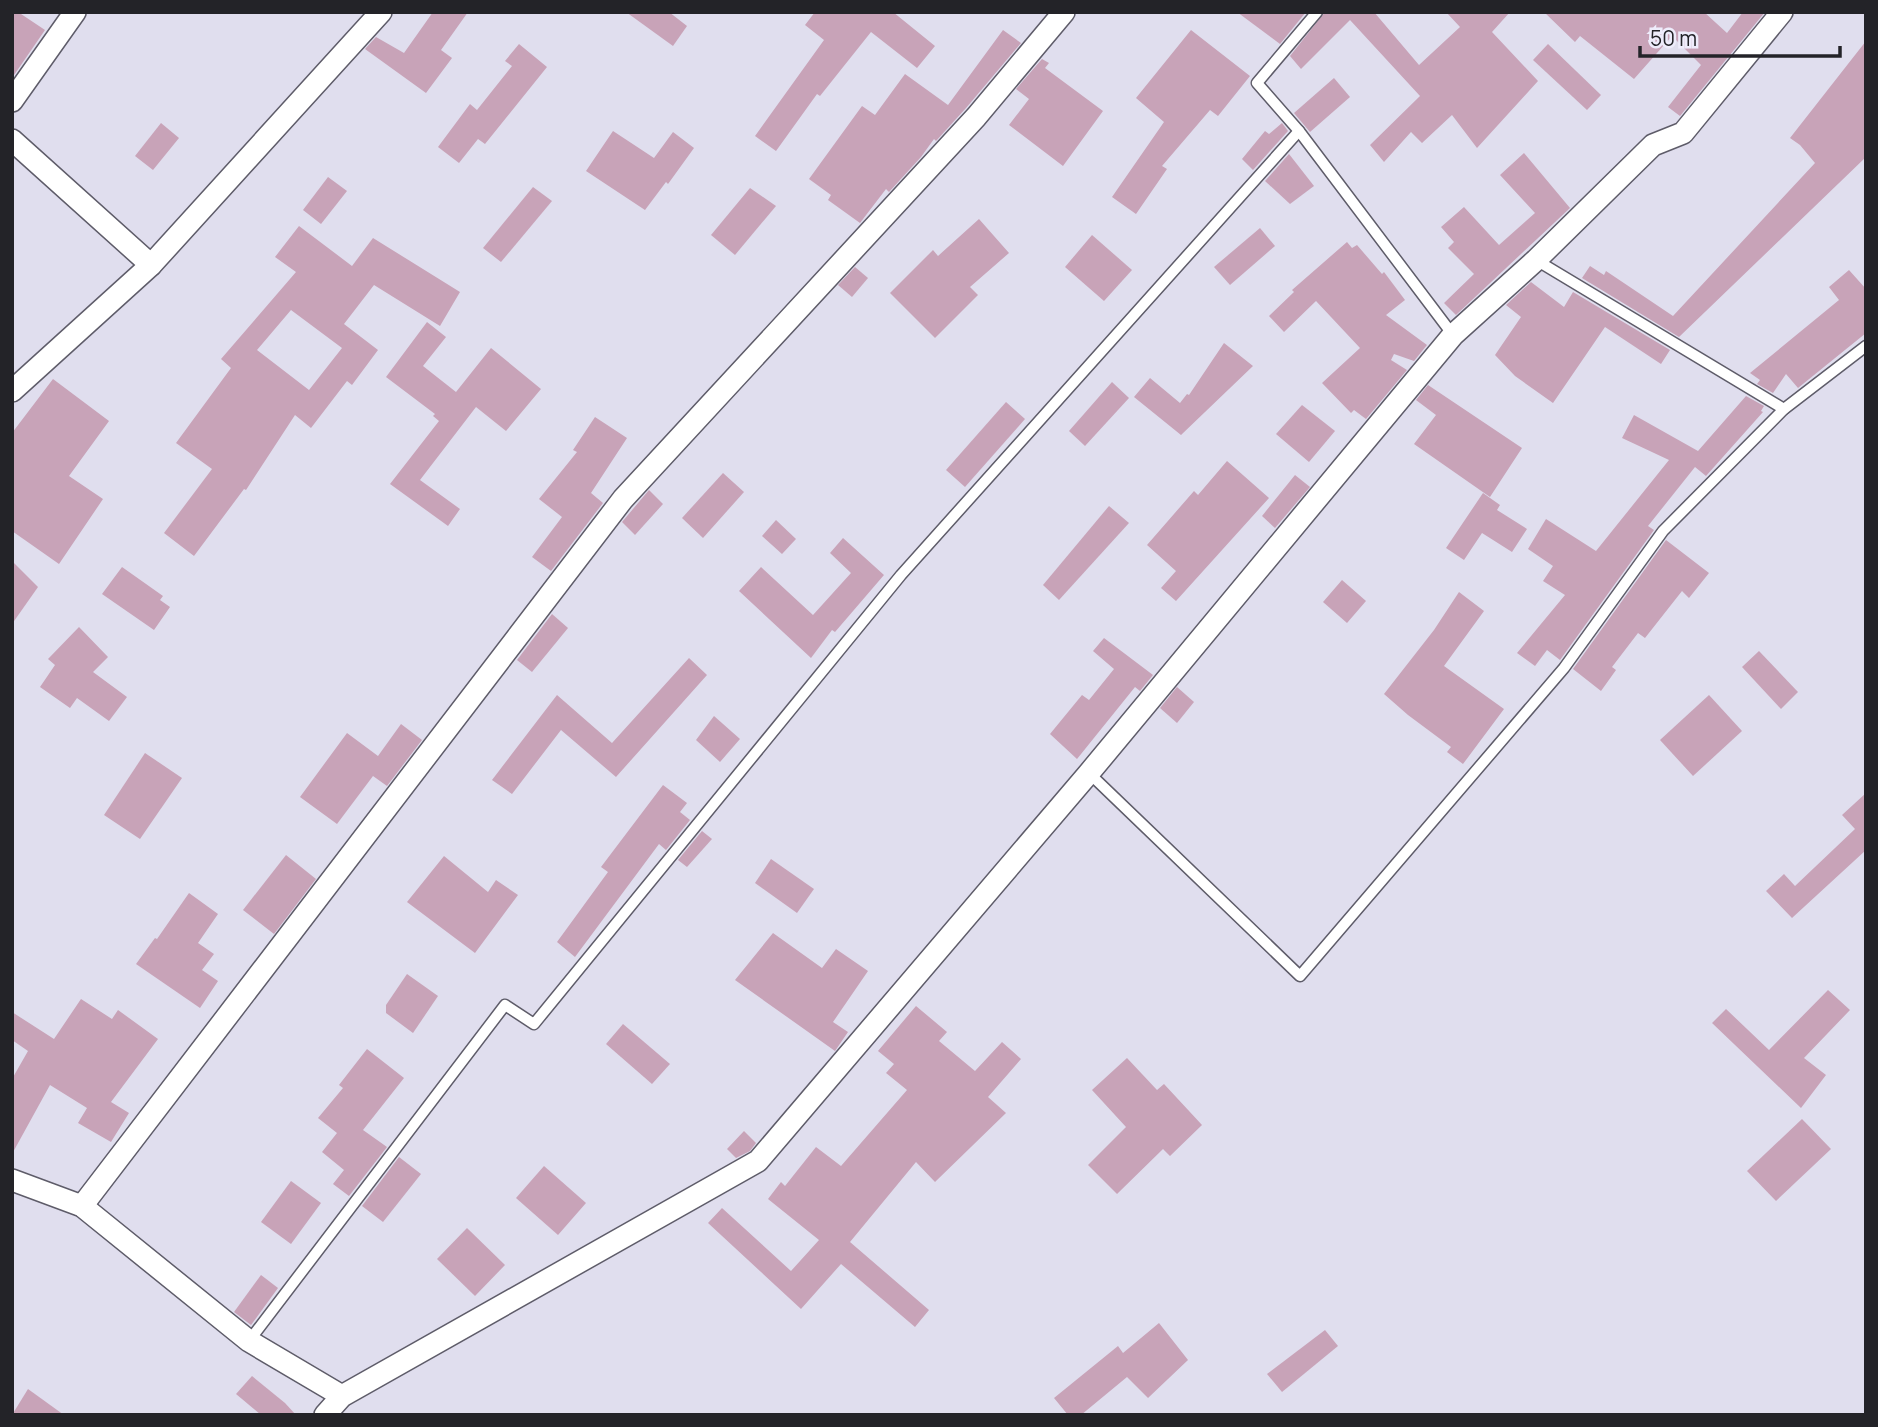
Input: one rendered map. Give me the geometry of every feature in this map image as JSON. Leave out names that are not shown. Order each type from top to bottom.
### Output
[{"type":"street","points":[[12,101],[75,12]]},
{"type":"street","points":[[12,391],[151,265],[381,12]]},
{"type":"street","points":[[82,1206],[623,499],[976,117],[1064,12]]},
{"type":"street","points":[[326,1415],[342,1396],[758,1161],[1089,773],[1453,335],[1536,260],[1653,145],[1683,133],[1782,12]]},
{"type":"street","points":[[12,140],[151,265]]},
{"type":"street","points":[[12,1180],[82,1206],[249,1341],[342,1396]]},
{"type":"lane","points":[[1317,12],[1258,83],[1298,131],[1453,335]]},
{"type":"lane","points":[[249,1341],[505,1005],[534,1024],[901,575],[1298,131]]},
{"type":"lane","points":[[1536,260],[1784,409]]},
{"type":"lane","points":[[1089,773],[1300,976],[1564,668],[1663,531],[1784,409],[1866,346]]},
{"type":"building","points":[[12,12],[18,12],[45,30],[12,78]]},
{"type":"building","points":[[433,12],[468,12],[441,50],[452,58],[426,93],[365,49],[376,37],[404,53]]},
{"type":"building","points":[[626,12],[669,12],[687,26],[673,46]]},
{"type":"building","points":[[815,12],[893,12],[935,46],[917,68],[871,32],[820,96],[817,94],[776,151],[755,136],[824,40],[805,25]]},
{"type":"building","points":[[1237,12],[1306,12],[1280,44]]},
{"type":"building","points":[[1325,12],[1374,12],[1419,65],[1460,27],[1446,12],[1510,12],[1492,32],[1538,81],[1477,148],[1452,115],[1422,143],[1411,132],[1384,162],[1370,145],[1420,96],[1350,20],[1301,69],[1290,56]]},
{"type":"building","points":[[1544,12],[1704,12],[1727,33],[1743,12],[1765,12],[1680,116],[1668,107],[1701,65],[1672,36],[1634,79],[1580,36],[1575,42]]},
{"type":"building","points":[[1003,30],[1021,43],[889,192],[886,189],[860,223],[828,200],[831,195],[809,179],[862,106],[875,115],[905,74],[948,105]]},
{"type":"building","points":[[1191,30],[1250,76],[1218,116],[1210,110],[1162,166],[1167,169],[1136,214],[1112,197],[1164,122],[1136,98]]},
{"type":"building","points":[[1866,41],[1866,157],[1679,337],[1582,278],[1590,266],[1604,275],[1606,271],[1673,316],[1815,163],[1800,145],[1790,138]]},
{"type":"building","points":[[519,44],[547,67],[485,144],[478,139],[459,163],[438,147],[470,104],[477,110],[512,66],[505,61]]},
{"type":"building","points":[[1548,44],[1601,95],[1587,110],[1533,60]]},
{"type":"building","points":[[1042,59],[1049,63],[1045,68],[1103,111],[1063,166],[1009,125],[1029,99],[1016,89]]},
{"type":"building","points":[[1334,78],[1350,97],[1310,132],[1294,113]]},
{"type":"building","points":[[161,123],[179,138],[153,170],[135,156]]},
{"type":"building","points":[[1282,123],[1288,131],[1253,170],[1242,159],[1265,131],[1269,134]]},
{"type":"building","points":[[613,131],[654,158],[673,132],[694,148],[645,210],[586,171]]},
{"type":"building","points":[[1524,153],[1570,208],[1456,315],[1444,303],[1474,274],[1448,248],[1454,242],[1441,227],[1464,207],[1499,245],[1535,213],[1500,175]]},
{"type":"building","points":[[1289,154],[1314,186],[1290,204],[1265,181]]},
{"type":"building","points":[[328,177],[347,191],[321,224],[303,210]]},
{"type":"building","points":[[533,187],[552,201],[501,262],[483,248]]},
{"type":"building","points":[[750,188],[776,206],[735,255],[711,235]]},
{"type":"building","points":[[979,219],[1009,253],[970,287],[978,295],[935,338],[890,293],[933,250],[938,256]]},
{"type":"building","points":[[299,226],[352,266],[373,238],[460,292],[440,326],[374,285],[344,324],[378,350],[352,385],[347,381],[311,428],[295,415],[246,490],[244,489],[194,556],[164,533],[212,469],[176,443],[231,368],[221,359],[296,272],[275,257]],"holes":[[[291,310],[342,348],[309,390],[257,350]]]},
{"type":"building","points":[[1260,228],[1275,246],[1230,285],[1214,267]]},
{"type":"building","points":[[1092,235],[1132,270],[1104,301],[1065,267]]},
{"type":"building","points":[[1347,242],[1352,248],[1357,245],[1382,274],[1384,272],[1405,300],[1386,315],[1427,345],[1414,361],[1394,354],[1391,360],[1407,370],[1366,419],[1354,410],[1351,413],[1322,383],[1360,348],[1316,301],[1284,332],[1269,316],[1294,292],[1292,290]]},
{"type":"building","points":[[855,267],[868,278],[852,297],[838,285]]},
{"type":"building","points":[[1849,270],[1866,289],[1866,333],[1798,388],[1786,374],[1773,393],[1757,384],[1760,380],[1750,373],[1839,300],[1829,287]]},
{"type":"building","points":[[1531,282],[1564,307],[1573,292],[1670,350],[1661,364],[1605,327],[1553,403],[1515,376],[1495,355],[1521,317],[1506,305]]},
{"type":"building","points":[[427,322],[446,337],[423,366],[456,392],[491,348],[541,389],[506,431],[476,407],[420,480],[460,509],[448,526],[390,484],[439,421],[433,416],[435,414],[386,377]]},
{"type":"building","points":[[1224,343],[1253,366],[1181,435],[1134,397],[1150,378],[1180,403],[1189,395]]},
{"type":"building","points":[[53,379],[109,421],[69,476],[103,499],[59,564],[12,531],[12,433]]},
{"type":"building","points":[[1112,382],[1129,398],[1085,446],[1069,431]]},
{"type":"building","points":[[1428,385],[1522,448],[1490,497],[1414,444],[1436,415],[1416,400]]},
{"type":"building","points":[[1746,396],[1764,406],[1761,411],[1763,412],[1706,476],[1695,467],[1648,526],[1654,530],[1560,660],[1547,650],[1535,666],[1517,653],[1565,595],[1543,581],[1553,566],[1528,549],[1546,519],[1596,551],[1669,460],[1622,438],[1634,415],[1698,451]]},
{"type":"building","points":[[1006,402],[1025,419],[965,487],[946,470]]},
{"type":"building","points":[[1302,405],[1335,431],[1309,462],[1276,434]]},
{"type":"building","points":[[595,417],[627,438],[591,493],[603,503],[551,571],[532,557],[562,517],[539,499],[577,452],[573,450]]},
{"type":"building","points":[[1227,461],[1269,498],[1176,601],[1161,588],[1176,571],[1147,545],[1194,491],[1198,495]]},
{"type":"building","points":[[723,473],[744,492],[703,538],[682,518]]},
{"type":"building","points":[[1295,475],[1310,487],[1275,528],[1262,516]]},
{"type":"building","points":[[649,490],[663,504],[635,535],[622,522]]},
{"type":"building","points":[[1483,493],[1500,505],[1497,510],[1527,529],[1512,552],[1482,533],[1464,560],[1446,548]]},
{"type":"building","points":[[1109,506],[1129,523],[1059,600],[1043,585]]},
{"type":"building","points":[[776,520],[796,539],[782,554],[762,536]]},
{"type":"building","points":[[843,538],[884,575],[835,632],[832,630],[811,658],[739,591],[761,567],[813,615],[851,573],[830,553]]},
{"type":"building","points":[[1666,540],[1709,573],[1689,598],[1682,591],[1645,638],[1638,633],[1612,667],[1616,670],[1601,691],[1573,669]]},
{"type":"building","points":[[12,561],[38,587],[12,624]]},
{"type":"building","points":[[122,567],[163,596],[160,600],[170,607],[154,630],[102,594]]},
{"type":"building","points":[[1342,580],[1366,601],[1347,623],[1323,602]]},
{"type":"building","points":[[1459,592],[1484,611],[1444,666],[1504,709],[1463,764],[1447,752],[1451,747],[1384,694],[1434,630]]},
{"type":"building","points":[[552,614],[568,628],[532,672],[517,660]]},
{"type":"building","points":[[79,627],[108,657],[93,672],[127,697],[109,721],[77,698],[70,708],[40,687],[55,665],[48,659]]},
{"type":"building","points":[[1104,638],[1153,675],[1140,691],[1135,687],[1077,759],[1050,734],[1082,695],[1089,700],[1114,669],[1093,651]]},
{"type":"building","points":[[1759,651],[1798,692],[1781,709],[1742,667]]},
{"type":"building","points":[[689,658],[707,675],[616,777],[561,730],[512,794],[492,780],[557,695],[612,743]]},
{"type":"building","points":[[1177,687],[1194,702],[1177,723],[1160,708]]},
{"type":"building","points":[[1709,695],[1742,731],[1693,776],[1660,740]]},
{"type":"building","points":[[714,716],[740,739],[720,762],[696,740]]},
{"type":"building","points":[[401,724],[422,740],[387,786],[373,776],[337,824],[300,797],[347,733],[378,756]]},
{"type":"building","points":[[145,753],[182,778],[140,839],[104,815]]},
{"type":"building","points":[[663,785],[687,803],[680,812],[690,820],[666,850],[659,844],[575,957],[557,942],[608,872],[601,867]]},
{"type":"building","points":[[1866,793],[1866,850],[1792,918],[1766,891],[1784,874],[1795,886],[1855,829],[1842,815]]},
{"type":"building","points":[[702,831],[712,839],[687,867],[678,860]]},
{"type":"building","points":[[286,855],[316,879],[274,934],[243,910]]},
{"type":"building","points":[[444,856],[488,892],[496,880],[518,895],[475,953],[407,902]]},
{"type":"building","points":[[771,859],[814,889],[797,913],[755,883]]},
{"type":"building","points":[[189,893],[218,914],[198,943],[214,954],[202,970],[218,981],[200,1008],[136,964]]},
{"type":"building","points":[[773,933],[822,968],[836,949],[868,971],[833,1022],[848,1032],[835,1051],[735,980]]},
{"type":"building","points":[[407,974],[438,996],[413,1033],[386,1013],[386,1005]]},
{"type":"building","points":[[1828,990],[1850,1010],[1804,1058],[1826,1075],[1801,1108],[1712,1023],[1726,1009],[1769,1050]]},
{"type":"building","points":[[81,999],[112,1019],[118,1010],[158,1039],[111,1102],[129,1113],[111,1142],[78,1123],[87,1108],[50,1085],[12,1154],[12,1079],[28,1051],[12,1040],[12,1012],[54,1039]]},
{"type":"building","points":[[916,1006],[947,1032],[939,1041],[975,1071],[1002,1042],[1021,1059],[988,1097],[1006,1113],[935,1182],[916,1162],[850,1242],[929,1310],[915,1327],[841,1264],[801,1309],[708,1223],[722,1208],[791,1271],[819,1240],[768,1199],[781,1182],[785,1186],[816,1147],[841,1166],[907,1090],[886,1073],[894,1064],[878,1051]]},
{"type":"building","points":[[623,1024],[670,1064],[652,1084],[606,1044]]},
{"type":"building","points":[[367,1049],[404,1078],[363,1130],[387,1147],[349,1196],[333,1184],[344,1170],[322,1152],[337,1133],[318,1118],[343,1088],[339,1085]]},
{"type":"building","points":[[1127,1058],[1157,1090],[1164,1084],[1202,1125],[1170,1156],[1163,1149],[1117,1194],[1088,1165],[1126,1127],[1092,1090]]},
{"type":"building","points":[[1802,1119],[1831,1149],[1776,1201],[1747,1171]]},
{"type":"building","points":[[744,1131],[756,1143],[750,1151],[736,1158],[727,1149]]},
{"type":"building","points":[[399,1157],[421,1174],[383,1222],[362,1206]]},
{"type":"building","points":[[544,1166],[586,1203],[558,1235],[516,1198]]},
{"type":"building","points":[[291,1181],[321,1203],[291,1244],[261,1222]]},
{"type":"building","points":[[467,1228],[505,1265],[475,1296],[437,1259]]},
{"type":"building","points":[[261,1275],[278,1288],[251,1325],[234,1312]]},
{"type":"building","points":[[1159,1323],[1188,1360],[1148,1398],[1127,1377],[1081,1415],[1068,1415],[1054,1398],[1118,1346],[1123,1353]]},
{"type":"building","points":[[1325,1330],[1338,1346],[1282,1392],[1267,1374]]},
{"type":"building","points":[[252,1376],[296,1415],[261,1415],[236,1394]]},
{"type":"building","points":[[28,1389],[64,1415],[12,1415]]}]
